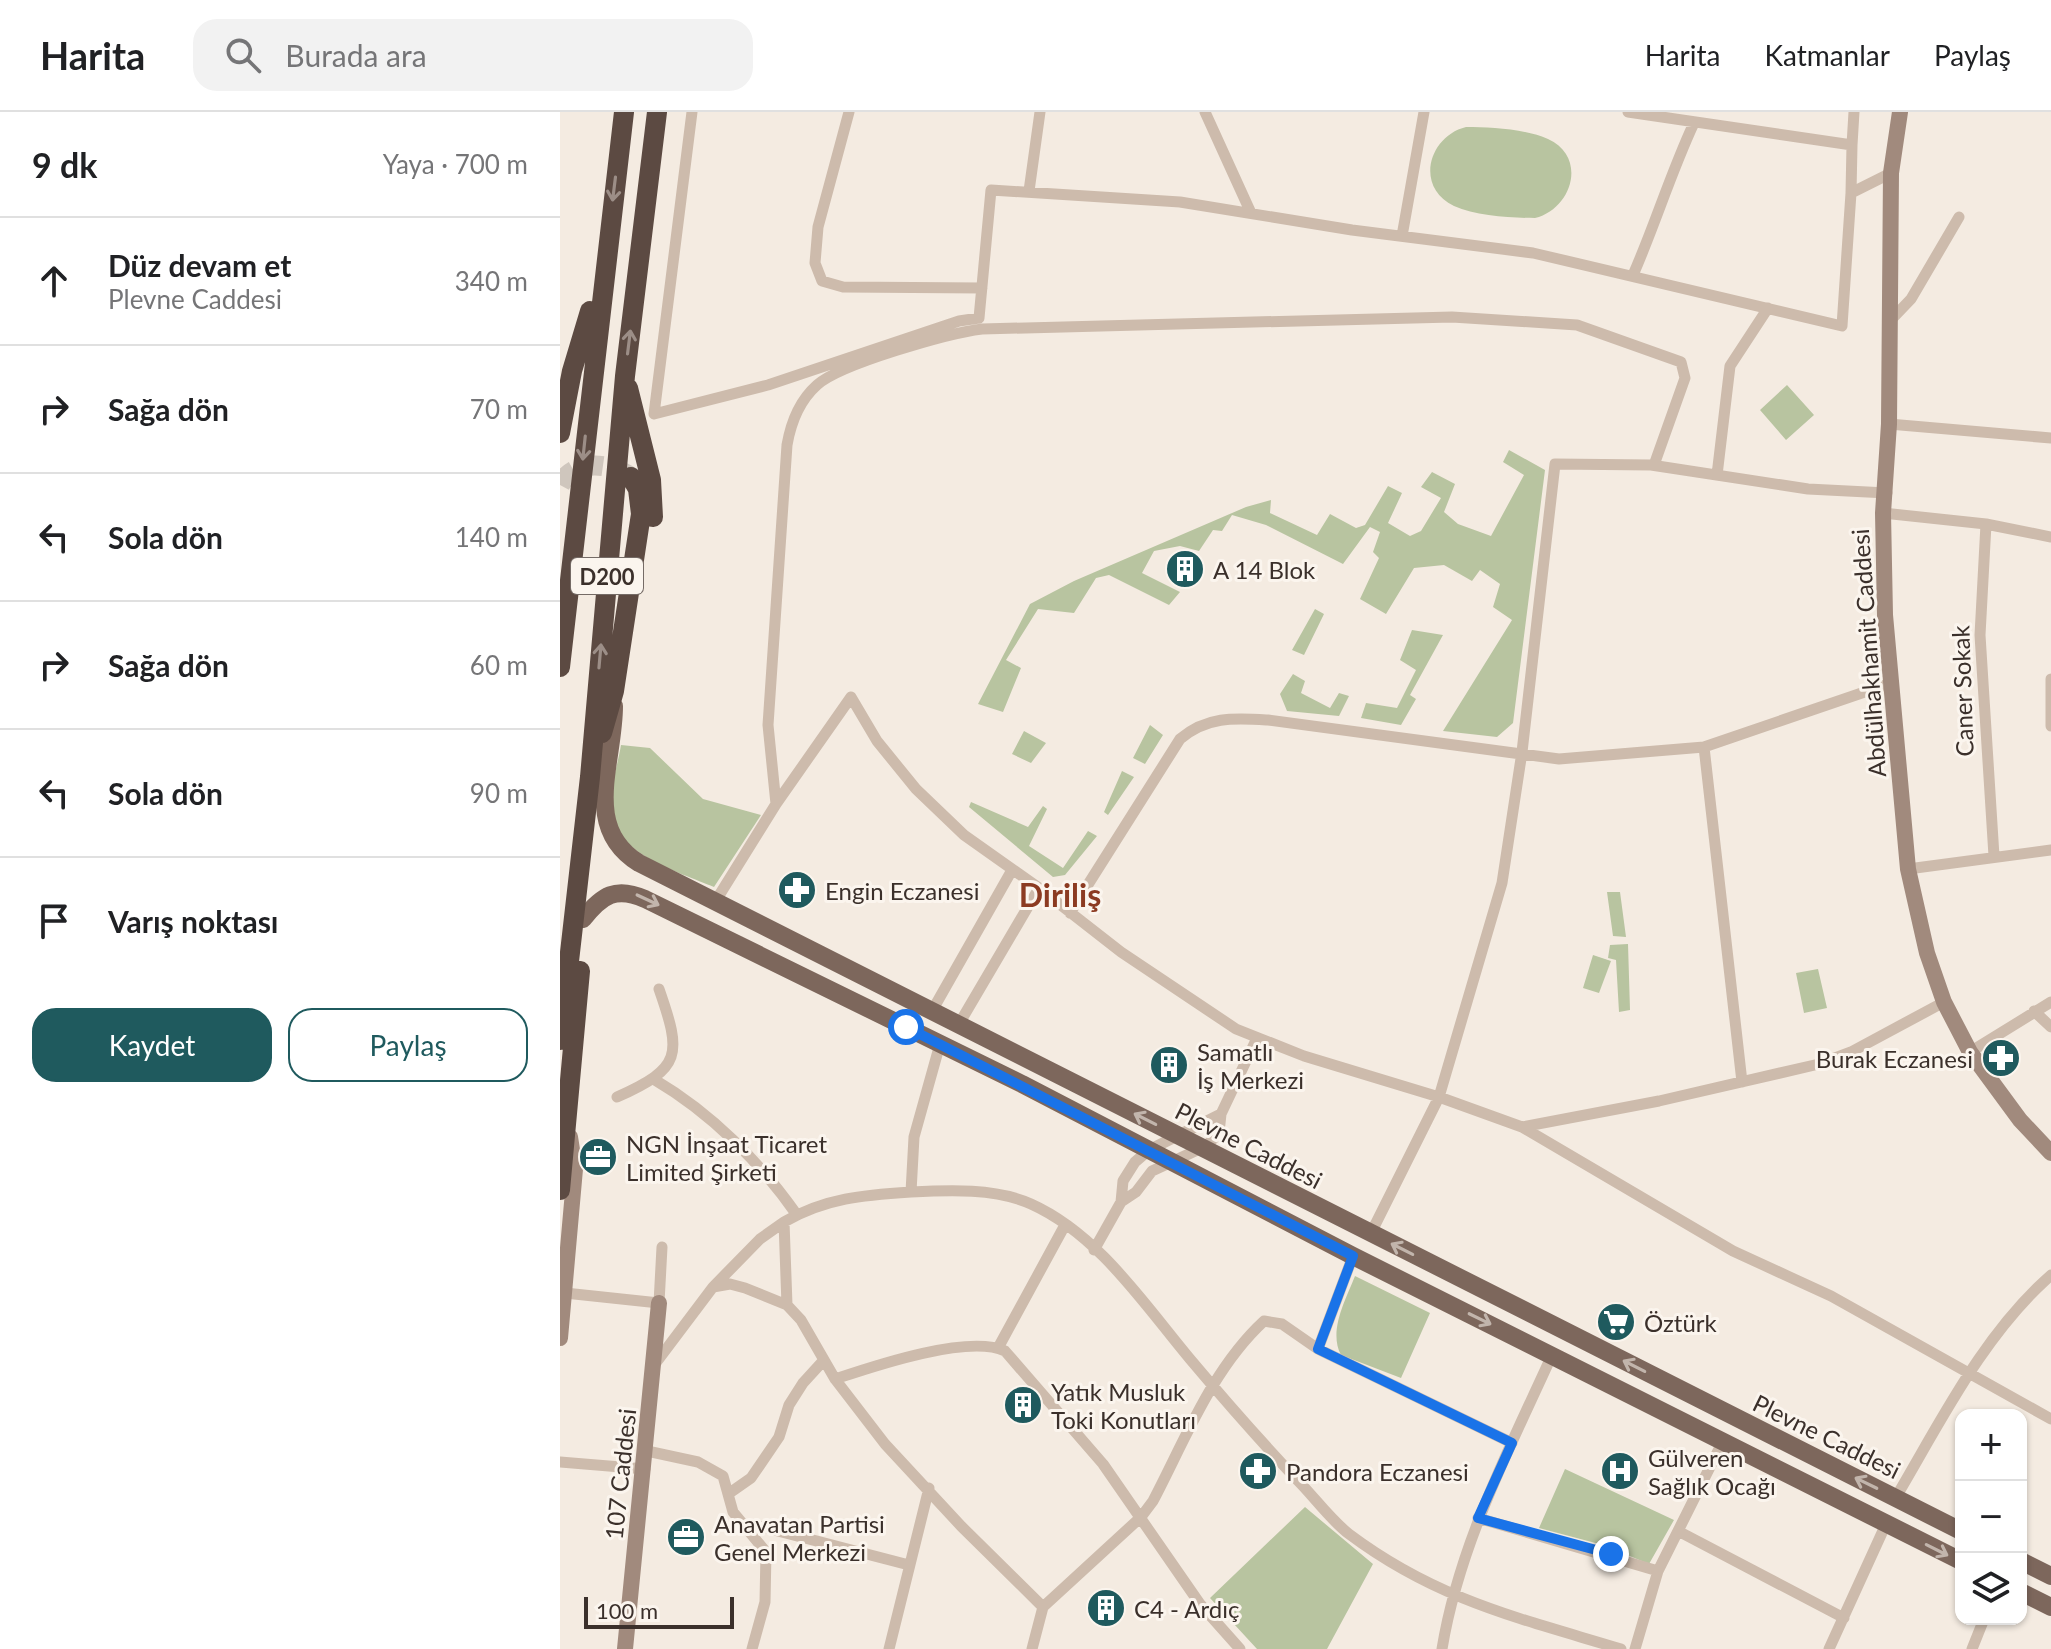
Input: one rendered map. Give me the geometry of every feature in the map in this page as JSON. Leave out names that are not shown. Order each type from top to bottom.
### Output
[{"type":"highway","points":[[560,667],[624,112]]},
{"type":"highway","name":"D200","points":[[560,1040],[590,777],[625,376],[657,112]]},
{"type":"highway","points":[[560,433],[566,371],[605,265]]},
{"type":"highway","points":[[614,691],[631,661],[653,516],[651,480],[625,376]]},
{"type":"highway","points":[[560,1190],[583,919],[590,777],[614,691],[641,514],[638,489],[631,477]]},
{"type":"main road","name":"Abdülhakhamit Caddesi","points":[[1900,112],[1891,173],[1889,424],[1887,493],[1883,513],[1885,615],[1908,869],[1927,953],[1944,1002],[1970,1052],[2020,1120],[2051,1153]]},
{"type":"main road","name":"Plevne Caddesi","points":[[614,691],[612,752],[604,801],[611,838],[626,855],[1955,1528]]},
{"type":"main road","name":"Plevne Caddesi","points":[[583,919],[609,893],[633,893],[940,1044],[1353,1256],[1955,1558]]},
{"type":"main road","points":[[560,1338],[575,1169],[567,1115]]},
{"type":"main road","name":"107 Caddesi","points":[[625,1649],[647,1451],[659,1303]]},
{"type":"main road","points":[[2027,1564],[2051,1576]]},
{"type":"main road","points":[[2027,1595],[2051,1607]]},
{"type":"street","points":[[692,112],[654,414],[768,385],[959,321],[979,318],[991,190],[1180,202],[1533,253],[1842,326],[1854,112]]},
{"type":"street","points":[[849,112],[818,227],[815,263],[822,281],[843,287],[982,288]]},
{"type":"street","points":[[1029,191],[1040,112]]},
{"type":"street","points":[[1205,112],[1251,213]]},
{"type":"street","points":[[1402,236],[1424,112]]},
{"type":"street","points":[[1628,112],[1852,145]]},
{"type":"street","points":[[1633,275],[1659,217],[1676,161],[1694,123]]},
{"type":"street","points":[[1851,193],[1891,173]]},
{"type":"street","points":[[1888,323],[1911,299],[1959,217]]},
{"type":"street","points":[[1717,475],[1730,366],[1768,308]]},
{"type":"street","points":[[776,804],[768,725],[787,445],[795,413],[808,395],[818,384],[843,370],[960,332],[982,329],[1452,317],[1577,325],[1681,362],[1685,378],[1654,465]]},
{"type":"street","points":[[1889,424],[2051,438]]},
{"type":"street","points":[[1371,1233],[1439,1097],[1502,883],[1522,752],[1555,464],[1654,465],[1808,489],[1887,493]]},
{"type":"street","points":[[1883,513],[1986,524],[2051,537]]},
{"type":"street","name":"Caner Sokak","points":[[1986,524],[1980,635],[1994,856]]},
{"type":"street","points":[[2051,679],[2051,726]]},
{"type":"street","points":[[1070,913],[1180,739],[1197,725],[1227,718],[1268,720],[1559,759],[1704,747],[1891,683]]},
{"type":"street","points":[[715,902],[776,804],[851,697],[877,741],[916,789],[964,835],[1213,1014],[1257,1038],[1522,1127],[1733,1251],[1831,1296],[2051,1419]]},
{"type":"street","points":[[1704,747],[1742,1082]]},
{"type":"street","points":[[1908,869],[2051,850]]},
{"type":"street","points":[[932,1011],[1012,870]]},
{"type":"street","points":[[959,1024],[1039,888]]},
{"type":"street","points":[[617,1097],[655,1080],[667,1070],[672,1050],[671,1022],[659,989]]},
{"type":"street","points":[[1522,1127],[1819,1064],[1851,1052],[1944,1002]]},
{"type":"street","points":[[1970,1052],[2051,1002]]},
{"type":"street","points":[[2034,1011],[2051,1027]]},
{"type":"street","points":[[1121,1202],[1136,1192],[1152,1171],[1202,1148],[1219,1133],[1221,1114],[1257,1038]]},
{"type":"street","points":[[911,1192],[914,1137],[940,1044]]},
{"type":"street","points":[[655,1080],[702,1112],[758,1165],[797,1215]]},
{"type":"street","points":[[1094,1250],[1121,1202],[1123,1181],[1135,1162],[1149,1150],[1221,1114]]},
{"type":"street","points":[[655,1364],[713,1287],[760,1239],[797,1215],[837,1198],[911,1192],[1005,1195],[1031,1204],[1065,1225],[1117,1271],[1213,1386],[1346,1532],[1409,1575],[1451,1595],[1621,1649]]},
{"type":"street","points":[[784,1222],[787,1305]]},
{"type":"street","points":[[998,1348],[1065,1225]]},
{"type":"street","points":[[565,1293],[659,1303],[662,1247]]},
{"type":"street","points":[[1318,1349],[1353,1256]]},
{"type":"street","points":[[1896,1497],[1968,1375],[1995,1337],[2051,1275]]},
{"type":"street","points":[[713,1287],[730,1284],[787,1305],[801,1320],[835,1379],[885,1444],[961,1526],[1043,1607]]},
{"type":"street","points":[[1032,1649],[1043,1607],[1141,1517],[1153,1501],[1213,1386],[1241,1342],[1264,1321],[1282,1324],[1318,1349],[1512,1443]]},
{"type":"street","points":[[835,1379],[948,1350],[992,1345],[1005,1351],[1093,1452],[1200,1604],[1240,1649]]},
{"type":"street","points":[[1442,1649],[1451,1595],[1478,1518],[1552,1355]]},
{"type":"street","points":[[731,1492],[751,1478],[779,1437],[789,1405],[803,1383],[824,1360]]},
{"type":"street","points":[[1635,1649],[1658,1571],[1723,1441]]},
{"type":"street","points":[[647,1451],[698,1462],[723,1476],[731,1492],[733,1512],[766,1552],[765,1602],[752,1649]]},
{"type":"street","points":[[560,1462],[645,1469]]},
{"type":"street","points":[[889,1649],[929,1488]]},
{"type":"street","points":[[1478,1518],[1658,1571]]},
{"type":"street","points":[[1829,1649],[1886,1524]]},
{"type":"street","points":[[742,1526],[755,1525],[909,1565]]},
{"type":"street","points":[[1678,1531],[1844,1618]]},
{"type":"street","points":[[1972,1649],[1982,1625]]},
{"type":"green space","points":[[1466,127],[1529,133],[1560,147],[1568,158],[1571,170],[1566,194],[1548,213],[1535,218],[1473,212],[1442,198],[1430,175],[1435,151],[1453,132]]},
{"type":"green space","points":[[1787,385],[1814,415],[1786,440],[1760,410]]},
{"type":"green space","points":[[1509,450],[1545,470],[1513,723],[1497,737],[1443,731],[1512,620],[1493,607],[1500,584],[1480,570],[1472,581],[1444,565],[1414,568],[1386,614],[1360,599],[1379,558],[1373,552],[1380,532],[1370,527],[1343,564],[1266,525],[1232,515],[1222,531],[1213,530],[1199,551],[1180,546],[1154,551],[1142,573],[1180,592],[1169,605],[1109,575],[1096,578],[1074,613],[1038,609],[1006,660],[1021,668],[1003,712],[978,704],[1030,604],[1074,581],[1246,507],[1271,500],[1270,513],[1317,535],[1330,514],[1356,528],[1365,525],[1388,486],[1402,493],[1388,523],[1410,536],[1421,531],[1441,498],[1421,487],[1432,472],[1455,484],[1444,512],[1458,524],[1491,536],[1524,475],[1503,462]]},
{"type":"green space","points":[[1315,609],[1324,614],[1304,655],[1292,650]]},
{"type":"green space","points":[[1412,630],[1443,635],[1410,695],[1416,699],[1401,725],[1361,718],[1366,703],[1397,708],[1416,670],[1400,660]]},
{"type":"green space","points":[[1293,674],[1305,681],[1301,693],[1330,708],[1339,693],[1349,696],[1339,716],[1287,711],[1280,694]]},
{"type":"green space","points":[[1150,725],[1163,735],[1145,764],[1133,758]]},
{"type":"green space","points":[[1024,731],[1046,743],[1031,763],[1012,754]]},
{"type":"green space","points":[[621,745],[650,748],[703,799],[761,815],[714,887],[649,859],[622,837],[613,823],[610,807]]},
{"type":"green space","points":[[1122,771],[1134,777],[1108,815],[1104,812]]},
{"type":"green space","points":[[971,802],[1028,827],[1043,806],[1047,809],[1029,846],[1063,868],[1088,831],[1097,836],[1065,875],[1053,877],[969,807]]},
{"type":"green space","points":[[1607,892],[1620,892],[1626,937],[1613,936]]},
{"type":"green space","points":[[1628,944],[1630,1010],[1619,1012],[1616,960],[1608,958],[1610,945]]},
{"type":"green space","points":[[1593,955],[1611,961],[1599,993],[1583,988]]},
{"type":"green space","points":[[1818,969],[1827,1008],[1804,1013],[1796,973]]},
{"type":"green space","points":[[1355,1276],[1430,1313],[1401,1378],[1341,1355],[1337,1326]]},
{"type":"green space","points":[[1565,1469],[1674,1520],[1649,1564],[1603,1545],[1539,1528]]},
{"type":"green space","points":[[1305,1507],[1373,1564],[1327,1649],[1257,1649],[1210,1598]]},
{"type":"tunnel","points":[[560,485],[566,477],[583,467],[613,468],[631,477]]},
{"type":"place","name":"A 14 Blok","points":[[1185,569]]},
{"type":"place","name":"Engin Eczanesi","points":[[797,890]]},
{"type":"place","name":"Burak Eczanesi","points":[[2001,1058]]},
{"type":"place","name":"Samatlı İş Merkezi","points":[[1169,1065]]},
{"type":"place","name":"NGN İnşaat Ticaret Limited Şirketi","points":[[598,1157]]},
{"type":"place","name":"Öztürk","points":[[1616,1322]]},
{"type":"place","name":"Yatık Musluk Toki Konutları","points":[[1023,1405]]},
{"type":"place","name":"Pandora Eczanesi","points":[[1258,1471]]},
{"type":"place","name":"Gülveren Sağlık Ocağı","points":[[1620,1471]]},
{"type":"place","name":"Anavatan Partisi Genel Merkezi","points":[[686,1537]]},
{"type":"place","name":"C4 - Ardıç","points":[[1106,1608]]},
{"type":"district","name":"Diriliş","points":[[1060,894]]},
{"type":"route","points":[[906,1027],[1353,1256],[1318,1349],[1512,1443],[1478,1518],[1611,1554]]}]
